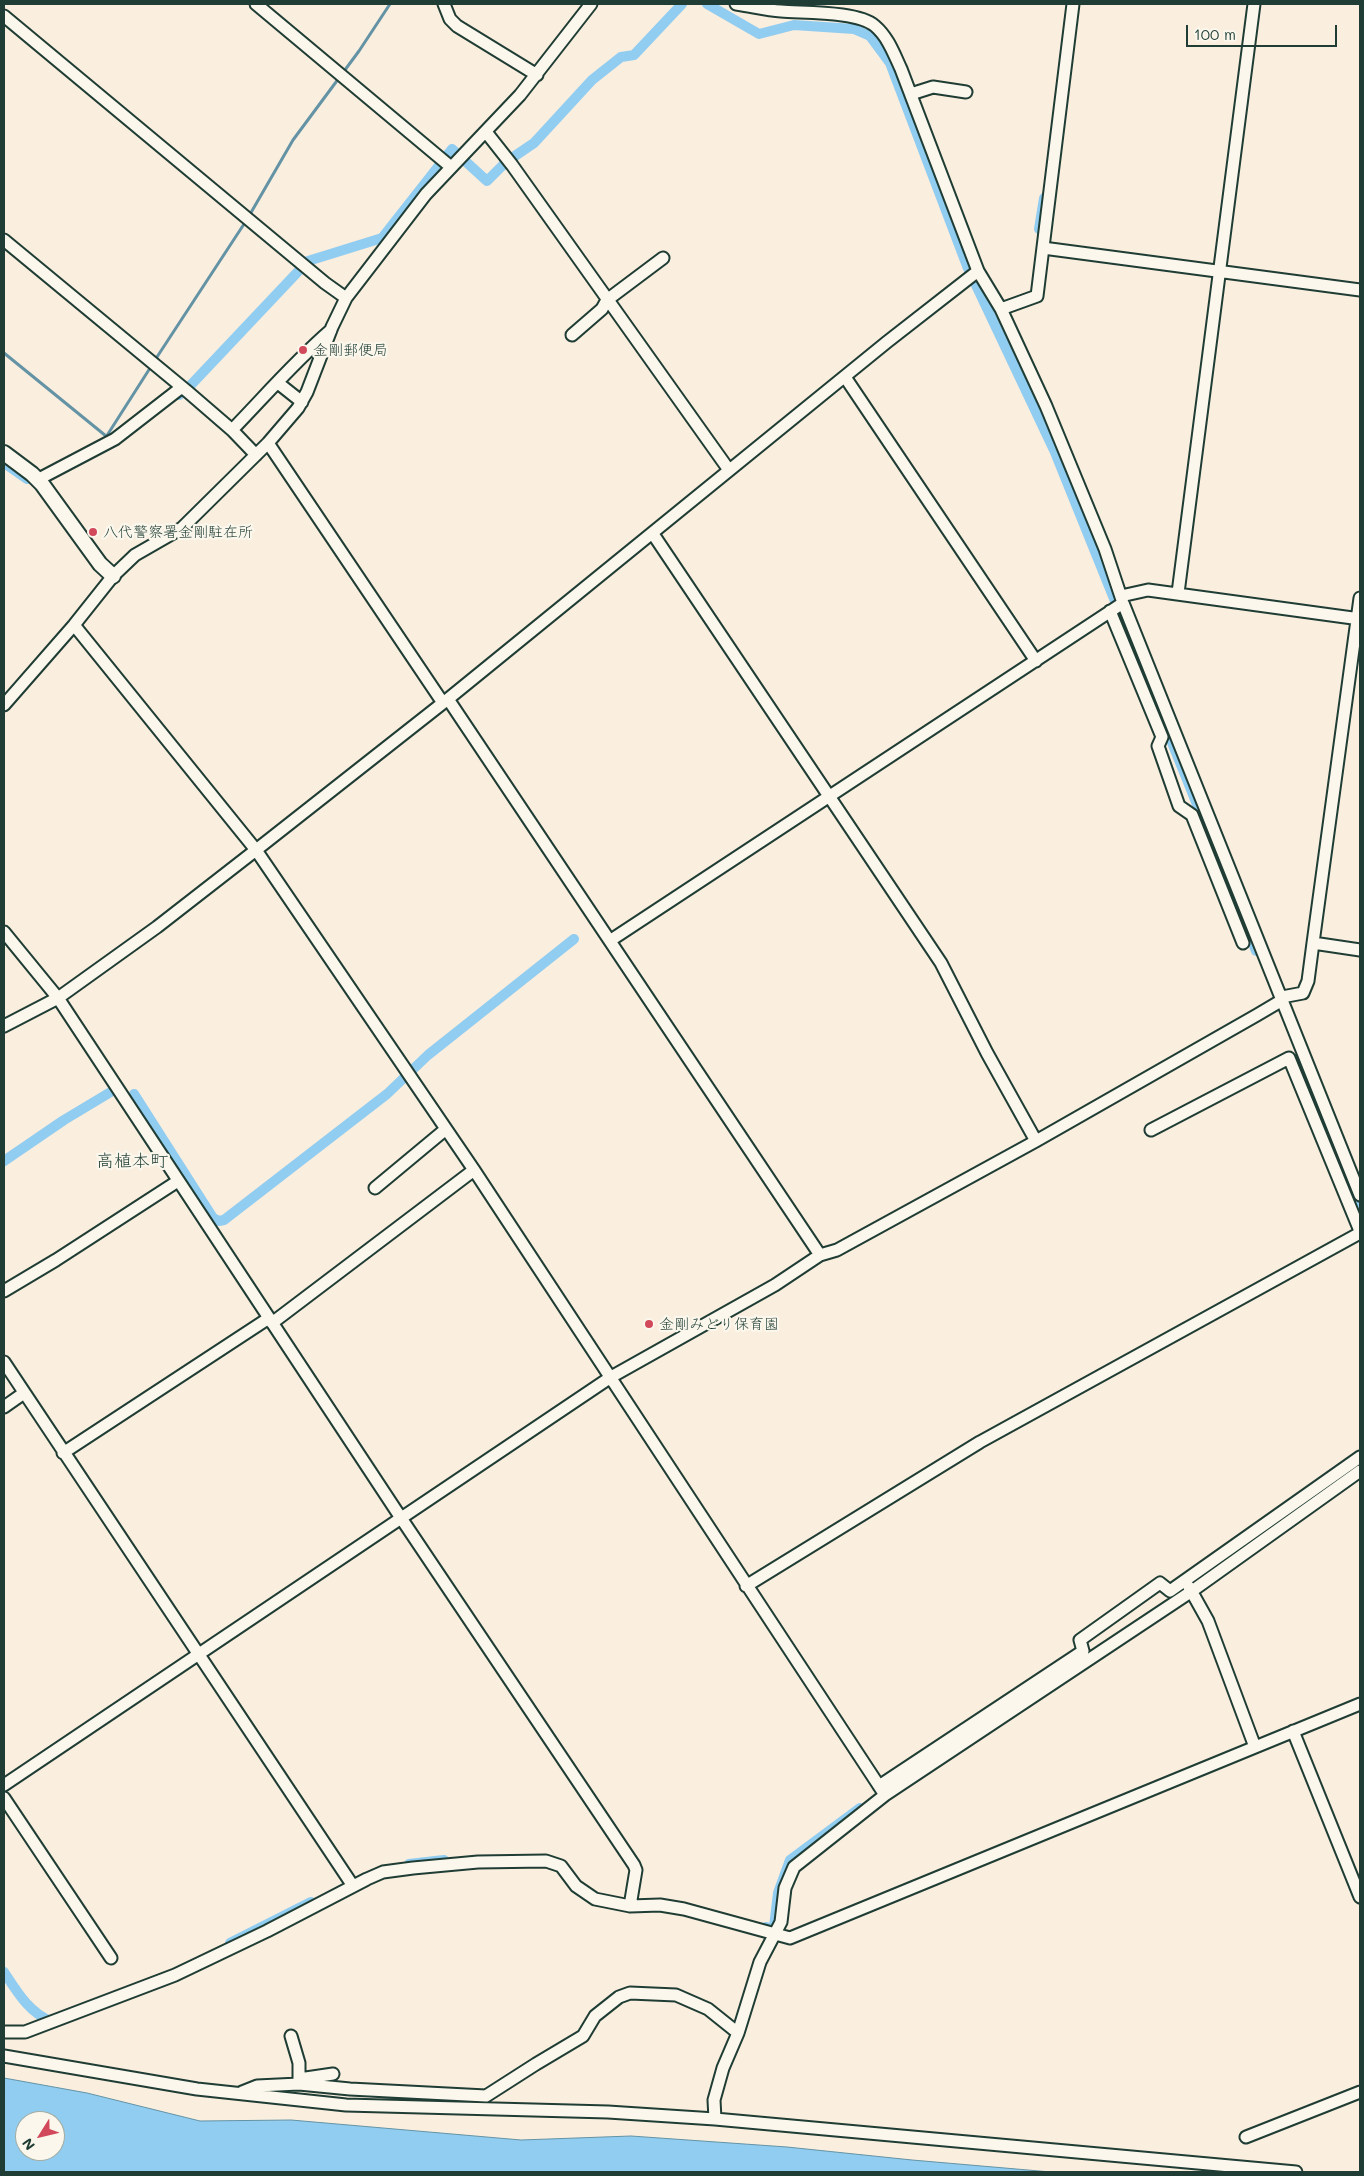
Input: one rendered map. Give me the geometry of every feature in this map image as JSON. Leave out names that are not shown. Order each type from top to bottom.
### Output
[{"type":"street","points":[[256,4],[453,165]]},
{"type":"street","points":[[444,4],[450,19],[457,26],[537,75]]},
{"type":"street","points":[[4,705],[74,625],[113,576],[135,555],[182,528],[268,443],[302,402],[346,298],[426,194],[476,143],[537,75],[591,4]]},
{"type":"street","points":[[736,4],[779,11],[837,9],[871,23],[882,33],[901,69],[974,274],[1001,309],[1064,448],[1122,600],[1360,1195]]},
{"type":"street","points":[[1001,309],[1037,296],[1073,4]]},
{"type":"street","points":[[1178,593],[1254,4]]},
{"type":"street","points":[[4,16],[325,283],[346,298]]},
{"type":"street","points":[[911,94],[933,87],[966,92]]},
{"type":"street","points":[[486,132],[509,161],[730,470]]},
{"type":"street","points":[[4,240],[232,430],[256,456]]},
{"type":"street","points":[[1043,248],[1360,290]]},
{"type":"street","points":[[572,335],[602,309],[607,300],[663,258]]},
{"type":"street","points":[[4,1026],[58,998],[157,927],[445,701],[974,274]]},
{"type":"street","points":[[232,430],[278,383],[292,364],[332,328]]},
{"type":"street","points":[[845,377],[1036,661]]},
{"type":"street","points":[[278,383],[302,402]]},
{"type":"street","points":[[37,480],[115,439],[184,390]]},
{"type":"street","points":[[268,443],[611,940],[820,1254]]},
{"type":"street","points":[[4,453],[37,480],[100,564],[113,576]]},
{"type":"street","points":[[653,534],[941,963],[987,1053],[1036,1141]]},
{"type":"street","points":[[611,940],[832,799],[1110,611],[1136,591],[1148,590],[1178,593],[1358,620]]},
{"type":"street","points":[[4,1785],[611,1377],[775,1286],[820,1254],[837,1250],[1036,1141],[1257,1015],[1279,1002],[1282,997],[1303,993],[1308,981],[1360,598]]},
{"type":"street","points":[[1110,611],[1162,737],[1158,746],[1180,806],[1192,816],[1243,943]]},
{"type":"street","points":[[74,625],[256,850],[474,1170],[882,1791]]},
{"type":"street","points":[[4,932],[58,998],[401,1518],[634,1865],[636,1870],[630,1906]]},
{"type":"street","points":[[1313,943],[1360,950]]},
{"type":"street","points":[[746,1586],[980,1442],[1360,1232],[1289,1058],[1151,1130]]},
{"type":"street","points":[[375,1188],[446,1129]]},
{"type":"street","points":[[64,1453],[271,1320],[474,1170]]},
{"type":"street","points":[[4,1291],[56,1260],[178,1181]]},
{"type":"street","points":[[4,1362],[353,1886]]},
{"type":"street","points":[[4,1407],[24,1394]]},
{"type":"street","points":[[715,2119],[714,2100],[723,2068],[738,2033],[760,1962],[781,1922],[785,1888],[794,1867],[882,1791],[1083,1651],[1080,1640],[1160,1583],[1170,1591],[1189,1586],[1360,1457]]},
{"type":"street","points":[[882,1791],[1360,1471]]},
{"type":"street","points":[[1189,1586],[1208,1621],[1254,1747]]},
{"type":"street","points":[[4,2032],[25,2032],[175,1975],[383,1872],[413,1868],[478,1862],[546,1861],[561,1866],[576,1886],[594,1899],[630,1906],[660,1905],[684,1909],[790,1938],[1360,1704]]},
{"type":"street","points":[[1293,1731],[1360,1897]]},
{"type":"street","points":[[4,1798],[110,1958]]},
{"type":"street","points":[[299,2081],[350,2089],[486,2096],[583,2036],[595,2016],[619,1997],[630,1993],[676,1995],[708,2009],[738,2033]]},
{"type":"street","points":[[291,2036],[299,2062],[299,2081]]},
{"type":"street","points":[[4,2056],[197,2089],[346,2105],[599,2112],[715,2119],[1296,2172]]},
{"type":"street","points":[[238,2093],[257,2086],[299,2081],[334,2074]]},
{"type":"street","points":[[1246,2137],[1360,2092]]},
{"type":"water","points":[[4,2078],[87,2093],[200,2121],[291,2120],[521,2140],[631,2136],[787,2147],[1051,2172],[4,2172]]},
{"type":"waterway","points":[[249,216],[293,140],[359,51],[390,4]]},
{"type":"waterway","points":[[179,395],[188,388],[308,261],[382,238],[452,149],[487,181],[506,162],[534,143],[592,80],[621,57],[634,55],[682,4]]},
{"type":"waterway","points":[[707,4],[759,34],[794,25],[854,29],[870,36],[890,63],[967,266],[1054,450],[1256,951]]},
{"type":"waterway","points":[[1039,229],[1044,198]]},
{"type":"waterway","points":[[155,360],[246,221]]},
{"type":"waterway","points":[[4,353],[106,436]]},
{"type":"waterway","points":[[106,441],[106,437],[152,365]]},
{"type":"waterway","points":[[4,463],[27,479]]},
{"type":"waterway","points":[[134,1094],[213,1218],[219,1221],[224,1220],[387,1094],[428,1055],[574,939]]},
{"type":"waterway","points":[[1302,1066],[1360,1214]]},
{"type":"waterway","points":[[4,1161],[64,1120],[114,1090]]},
{"type":"waterway","points":[[766,1927],[772,1929],[774,1927],[778,1893],[790,1860],[860,1808]]},
{"type":"waterway","points":[[409,1864],[444,1860]]},
{"type":"waterway","points":[[230,1943],[311,1902]]},
{"type":"waterway","points":[[4,1972],[30,2007],[43,2017],[51,2021],[55,2020]]},
{"type":"place","name":"金剛郵便局","points":[[303,350]]},
{"type":"place","name":"八代警察署金剛駐在所","points":[[93,532]]},
{"type":"place","name":"金剛みどり保育園","points":[[649,1324]]},
{"type":"district","name":"高植本町","points":[[132,1161]]}]
